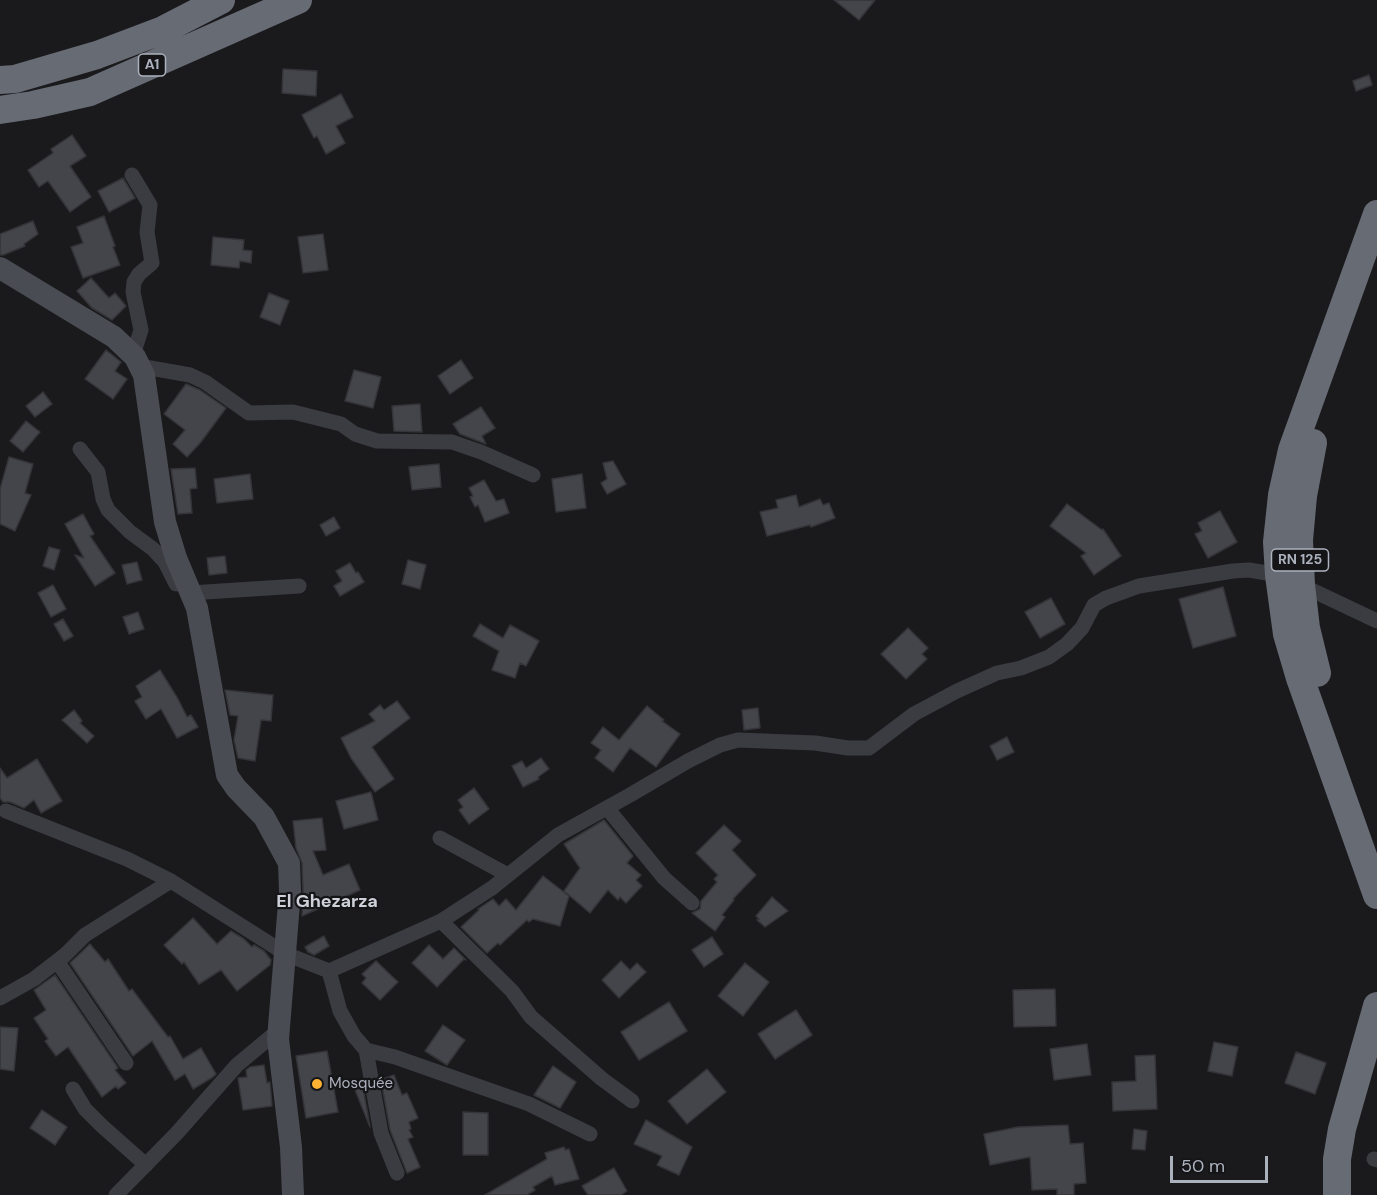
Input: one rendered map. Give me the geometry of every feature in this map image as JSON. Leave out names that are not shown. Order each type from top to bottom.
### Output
[{"type":"highway","name":"A1","points":[[0,80],[15,79],[97,55],[162,30],[221,0]]},
{"type":"highway","name":"A1","points":[[0,110],[90,92],[298,0]]},
{"type":"highway","points":[[1377,214],[1292,450],[1282,495],[1277,542],[1290,580],[1287,634],[1300,678],[1377,895]]},
{"type":"highway","name":"RN 125","points":[[1377,263],[1322,410],[1310,452],[1300,529],[1290,580],[1306,628],[1316,672],[1377,857]]},
{"type":"highway","points":[[1336,1195],[1337,1159],[1342,1129],[1377,1006]]},
{"type":"highway","points":[[1350,1195],[1353,1151],[1377,1055]]},
{"type":"street","points":[[132,175],[150,205],[147,232],[152,263],[134,282],[133,292],[141,330],[136,360]]},
{"type":"street","points":[[0,268],[114,337],[136,360],[144,375],[165,522],[194,600],[227,775],[236,788],[264,817],[288,863],[290,891],[279,1040],[291,1147],[293,1195]]},
{"type":"street","points":[[136,360],[190,375],[205,382],[249,413],[294,412],[341,424],[355,434],[377,441],[452,441],[533,475]]},
{"type":"street","points":[[80,448],[98,472],[103,499],[108,510],[165,562],[182,594],[194,600],[258,587],[299,586]]},
{"type":"street","points":[[6,812],[127,859],[171,882],[286,954],[329,971],[441,921],[492,888],[558,834],[688,760],[720,745],[738,740],[869,748],[914,714],[957,691],[997,673],[1021,668],[1049,657],[1067,644],[1082,628],[1094,605],[1139,586],[1240,570],[1290,580],[1377,621]]},
{"type":"street","points":[[607,808],[664,878],[692,903]]},
{"type":"street","points":[[440,838],[508,875]]},
{"type":"street","points":[[0,998],[34,979],[57,962],[85,935],[171,882]]},
{"type":"street","points":[[441,921],[512,991],[531,1017],[602,1079],[632,1101]]},
{"type":"street","points":[[57,962],[126,1063]]},
{"type":"street","points":[[329,971],[340,1011],[354,1036],[366,1050],[381,1133],[398,1173]]},
{"type":"street","points":[[116,1195],[176,1134],[237,1065],[279,1030]]},
{"type":"street","points":[[366,1050],[395,1057],[529,1104],[590,1134]]},
{"type":"street","points":[[73,1089],[85,1109],[146,1165]]},
{"type":"building","points":[[834,0],[875,0],[859,20]]},
{"type":"building","points":[[283,69],[317,71],[316,96],[282,93]]},
{"type":"building","points":[[1369,75],[1372,85],[1356,91],[1353,81]]},
{"type":"building","points":[[341,94],[353,117],[336,126],[345,143],[326,154],[317,136],[314,138],[302,115]]},
{"type":"building","points":[[72,135],[86,156],[70,166],[91,197],[70,212],[48,181],[39,187],[28,170],[53,153],[51,149]]},
{"type":"building","points":[[123,178],[135,198],[109,212],[98,191]]},
{"type":"building","points":[[104,216],[120,265],[83,278],[71,247],[83,243],[77,227]]},
{"type":"building","points":[[33,221],[38,234],[24,244],[25,246],[0,255],[0,234]]},
{"type":"building","points":[[323,234],[328,270],[303,273],[298,237]]},
{"type":"building","points":[[213,237],[244,240],[243,250],[252,251],[251,263],[240,261],[239,268],[211,265]]},
{"type":"building","points":[[91,278],[109,298],[115,293],[126,306],[112,320],[92,308],[77,291]]},
{"type":"building","points":[[269,293],[289,301],[280,325],[260,317]]},
{"type":"building","points":[[106,350],[121,362],[115,371],[127,379],[113,399],[85,379]]},
{"type":"building","points":[[461,360],[473,378],[450,394],[438,376]]},
{"type":"building","points":[[354,370],[381,377],[373,408],[345,401]]},
{"type":"building","points":[[186,384],[200,390],[226,408],[187,457],[173,444],[185,430],[164,414]]},
{"type":"building","points":[[43,392],[52,404],[35,417],[26,406]]},
{"type":"building","points":[[420,404],[422,432],[394,431],[392,406]]},
{"type":"building","points":[[481,407],[495,428],[482,436],[486,444],[460,434],[453,424]]},
{"type":"building","points":[[26,421],[40,432],[23,452],[10,441]]},
{"type":"building","points":[[9,457],[33,464],[25,493],[31,495],[15,531],[0,524],[0,489]]},
{"type":"building","points":[[613,461],[626,484],[607,494],[601,483],[607,479],[603,463]]},
{"type":"building","points":[[439,464],[441,487],[412,490],[409,467]]},
{"type":"building","points":[[195,468],[197,488],[190,489],[192,513],[178,514],[171,469]]},
{"type":"building","points":[[250,474],[253,499],[217,503],[214,479]]},
{"type":"building","points":[[582,474],[586,508],[556,512],[552,479]]},
{"type":"building","points":[[484,480],[496,501],[504,499],[509,513],[485,522],[478,505],[475,507],[470,497],[473,496],[469,488]]},
{"type":"building","points":[[796,495],[799,507],[820,499],[823,505],[829,503],[835,518],[811,527],[810,525],[767,536],[760,512],[778,508],[776,500]]},
{"type":"building","points":[[1067,504],[1103,529],[1121,556],[1094,575],[1081,556],[1086,553],[1050,526]]},
{"type":"building","points":[[1220,511],[1237,542],[1208,558],[1195,534],[1202,531],[1198,523]]},
{"type":"building","points":[[83,514],[94,534],[90,536],[115,573],[95,586],[75,555],[84,558],[65,524]]},
{"type":"building","points":[[334,517],[340,528],[326,536],[320,525]]},
{"type":"building","points":[[49,547],[60,550],[54,570],[43,566]]},
{"type":"building","points":[[225,556],[227,573],[209,575],[207,558]]},
{"type":"building","points":[[408,560],[426,565],[420,589],[402,584]]},
{"type":"building","points":[[137,562],[142,580],[127,584],[122,565]]},
{"type":"building","points":[[350,563],[364,582],[340,596],[334,586],[342,581],[336,571]]},
{"type":"building","points":[[53,585],[66,609],[51,617],[38,593]]},
{"type":"building","points":[[1223,587],[1236,636],[1193,648],[1179,599]]},
{"type":"building","points":[[1051,598],[1065,624],[1040,638],[1025,612]]},
{"type":"building","points":[[138,612],[144,629],[129,634],[123,617]]},
{"type":"building","points":[[63,619],[73,636],[64,641],[54,624]]},
{"type":"building","points":[[480,624],[503,638],[510,625],[539,641],[526,666],[520,663],[515,678],[492,670],[499,651],[473,636]]},
{"type":"building","points":[[908,628],[928,648],[922,654],[927,659],[906,679],[881,654]]},
{"type":"building","points":[[160,670],[187,717],[191,715],[198,727],[177,738],[161,709],[146,719],[135,701],[142,697],[136,686]]},
{"type":"building","points":[[225,690],[273,695],[271,721],[261,720],[255,761],[238,758],[234,740],[238,716],[230,715]]},
{"type":"building","points":[[397,701],[410,718],[372,747],[394,779],[375,792],[351,758],[341,738],[375,721],[369,714],[380,705],[384,710]]},
{"type":"building","points":[[647,706],[680,734],[656,767],[630,748],[613,772],[595,758],[601,750],[591,743],[603,727],[619,740]]},
{"type":"building","points":[[758,708],[760,728],[744,730],[742,710]]},
{"type":"building","points":[[74,710],[82,721],[80,723],[94,736],[87,743],[62,720]]},
{"type":"building","points":[[1007,737],[1014,752],[997,760],[990,746]]},
{"type":"building","points":[[541,758],[549,769],[538,777],[539,779],[523,787],[512,766],[522,761],[526,768]]},
{"type":"building","points":[[37,759],[62,801],[41,813],[34,800],[24,808],[10,802],[3,802],[0,798],[0,768],[7,778]]},
{"type":"building","points":[[474,788],[489,809],[469,824],[459,810],[463,807],[458,800]]},
{"type":"building","points":[[371,792],[378,820],[344,829],[336,801]]},
{"type":"building","points":[[322,818],[326,850],[313,851],[323,875],[349,864],[360,890],[302,916],[302,863],[296,848],[293,821]]},
{"type":"building","points":[[604,820],[633,856],[627,863],[641,875],[636,880],[642,886],[626,903],[620,897],[618,900],[608,890],[590,913],[564,891],[580,868],[564,844]]},
{"type":"building","points":[[724,825],[741,841],[732,850],[756,875],[733,899],[722,915],[725,917],[715,931],[692,913],[700,909],[701,901],[717,882],[714,879],[718,875],[696,853]]},
{"type":"building","points":[[543,876],[569,896],[560,926],[533,919],[529,922],[527,920],[500,945],[498,943],[487,953],[461,927],[478,909],[493,899],[499,906],[506,899],[516,910]]},
{"type":"building","points":[[772,897],[788,911],[765,927],[756,916]]},
{"type":"building","points":[[193,918],[217,944],[231,931],[252,947],[254,945],[264,951],[271,960],[270,965],[237,991],[221,970],[199,984],[184,962],[182,964],[164,945]]},
{"type":"building","points":[[324,936],[329,946],[314,955],[308,952],[305,947]]},
{"type":"building","points":[[712,937],[723,954],[704,967],[692,950]]},
{"type":"building","points":[[90,944],[105,962],[108,959],[129,991],[132,989],[168,1037],[170,1036],[183,1059],[201,1048],[216,1074],[213,1077],[193,1089],[185,1074],[175,1080],[152,1041],[133,1056],[70,963]]},
{"type":"building","points":[[429,945],[443,959],[454,948],[466,960],[464,959],[437,987],[412,963]]},
{"type":"building","points":[[376,961],[398,982],[380,1000],[362,983],[366,978],[362,974]]},
{"type":"building","points":[[621,961],[630,970],[637,963],[646,972],[619,998],[602,980]]},
{"type":"building","points":[[745,963],[769,982],[743,1016],[718,996]]},
{"type":"building","points":[[55,975],[118,1068],[115,1070],[126,1083],[118,1089],[116,1086],[102,1097],[68,1047],[56,1056],[45,1041],[48,1039],[34,1018],[46,1010],[34,990]]},
{"type":"building","points":[[1055,989],[1056,1026],[1014,1027],[1013,990]]},
{"type":"building","points":[[669,1002],[687,1031],[639,1060],[621,1032]]},
{"type":"building","points":[[796,1010],[812,1035],[775,1059],[758,1034]]},
{"type":"building","points":[[443,1025],[465,1040],[447,1065],[425,1051]]},
{"type":"building","points":[[0,1027],[18,1028],[14,1071],[0,1069]]},
{"type":"building","points":[[1214,1042],[1238,1047],[1232,1076],[1208,1071]]},
{"type":"building","points":[[1087,1044],[1091,1075],[1054,1080],[1050,1049]]},
{"type":"building","name":"Mosquée","points":[[327,1051],[338,1112],[306,1118],[296,1056]]},
{"type":"building","points":[[1296,1052],[1326,1063],[1315,1094],[1285,1083]]},
{"type":"building","points":[[1155,1055],[1157,1109],[1113,1111],[1112,1082],[1136,1081],[1135,1056]]},
{"type":"building","points":[[264,1065],[267,1083],[270,1082],[272,1106],[243,1110],[238,1078],[247,1077],[246,1070],[250,1067]]},
{"type":"building","points":[[553,1066],[576,1082],[560,1108],[534,1095]]},
{"type":"building","points":[[707,1069],[726,1092],[687,1124],[668,1101]]},
{"type":"building","points":[[394,1075],[402,1095],[407,1093],[418,1118],[409,1122],[411,1129],[409,1130],[413,1137],[408,1139],[420,1167],[407,1173],[390,1130],[381,1080]]},
{"type":"building","points":[[362,1082],[370,1127],[353,1085]]},
{"type":"building","points":[[42,1110],[67,1127],[55,1145],[30,1128]]},
{"type":"building","points":[[463,1112],[488,1113],[488,1155],[463,1155]]},
{"type":"building","points":[[646,1120],[692,1147],[679,1175],[657,1165],[662,1156],[634,1144]]},
{"type":"building","points":[[1068,1125],[1070,1144],[1083,1143],[1086,1183],[1074,1184],[1074,1195],[1057,1195],[1057,1189],[1032,1190],[1030,1157],[990,1165],[984,1134],[1018,1127]]},
{"type":"building","points":[[1134,1129],[1147,1131],[1145,1150],[1132,1149]]},
{"type":"building","points":[[564,1147],[565,1150],[569,1149],[579,1179],[555,1185],[552,1176],[533,1187],[535,1190],[527,1195],[485,1195],[547,1159],[545,1153]]},
{"type":"building","points":[[614,1168],[627,1191],[621,1195],[588,1195],[582,1186]]},
{"type":"place","name":"Mosquée","points":[[317,1084]]},
{"type":"district","name":"El Ghezarza","points":[[327,902]]}]
